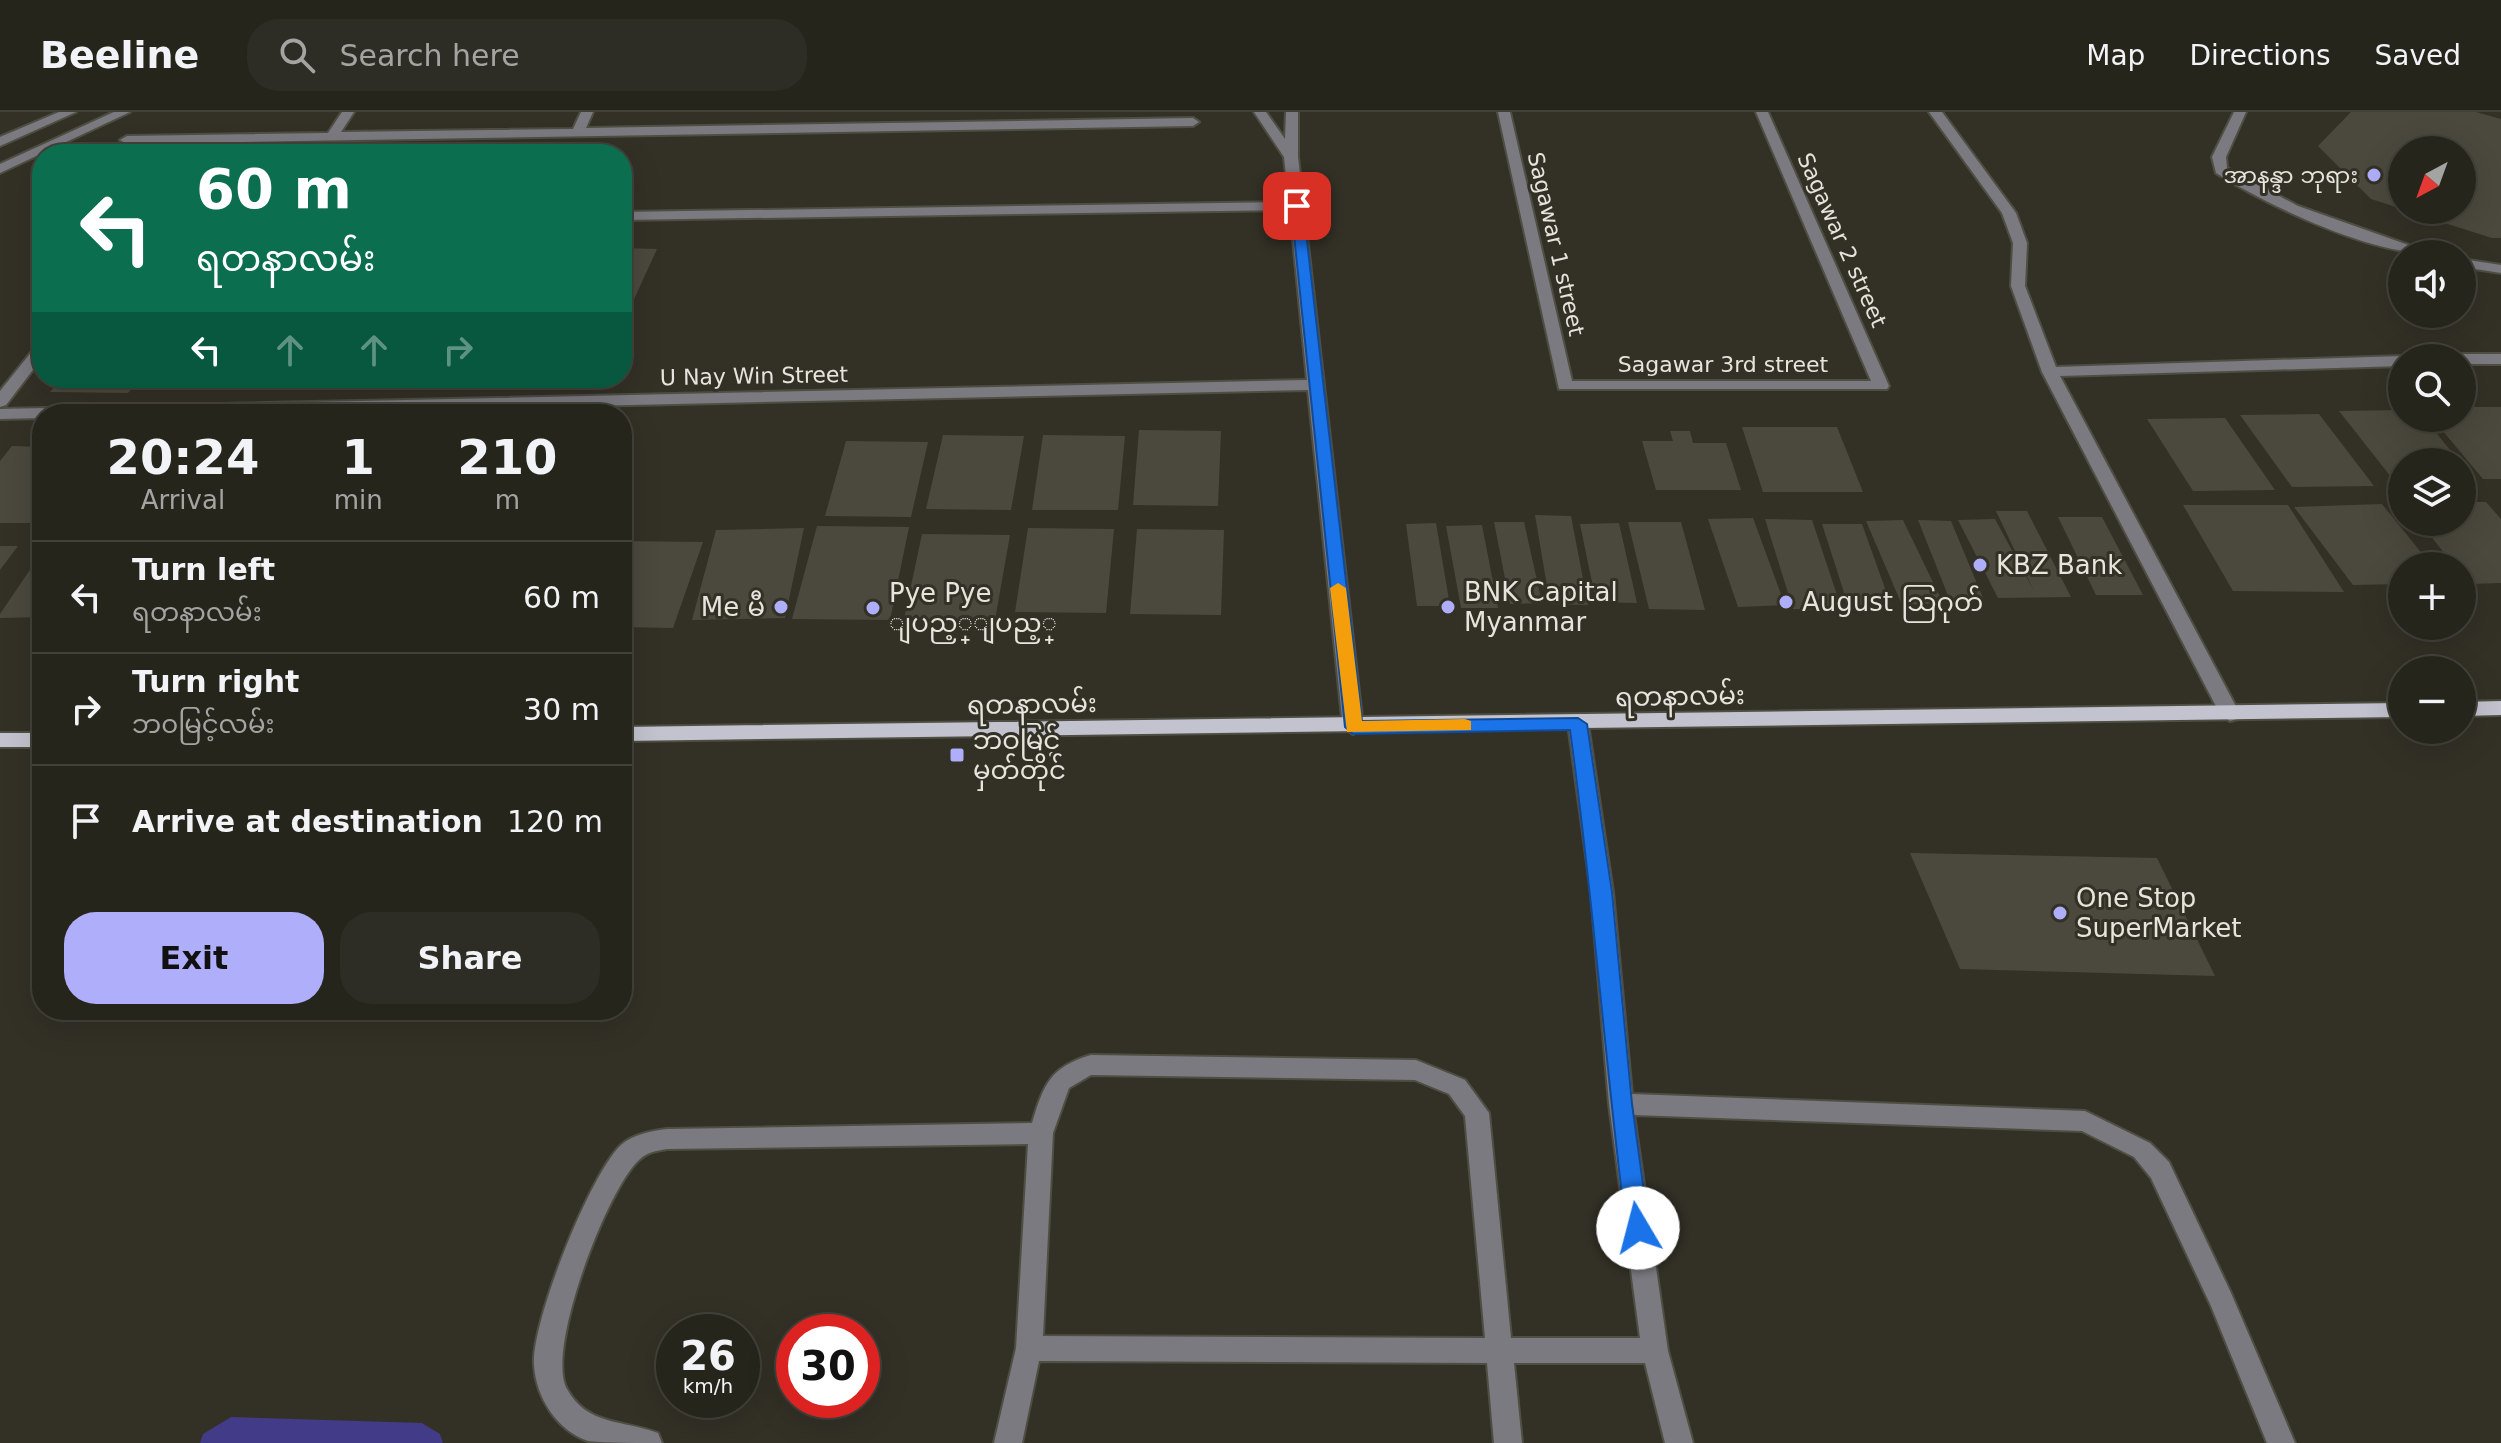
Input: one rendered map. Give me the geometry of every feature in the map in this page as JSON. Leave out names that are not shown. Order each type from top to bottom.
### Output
[{"type":"main road","points":[[2476,709],[2501,708]]},
{"type":"main road","name":"ရတနာလမ်း","points":[[632,734],[1578,724],[2388,710]]},
{"type":"main road","points":[[0,740],[32,740]]},
{"type":"street","points":[[0,142],[70,112]]},
{"type":"street","points":[[54,144],[124,112]]},
{"type":"street","points":[[332,137],[348,112]]},
{"type":"street","points":[[577,133],[587,112]]},
{"type":"street","points":[[834,128],[837,112]]},
{"type":"street","points":[[1260,112],[1291,157]]},
{"type":"street","points":[[1292,112],[1291,157],[1353,727]]},
{"type":"street","name":"Sagawar 1 street","points":[[1504,112],[1565,386]]},
{"type":"street","name":"Sagawar 2 street","points":[[1762,112],[1881,386]]},
{"type":"street","points":[[1935,112],[2009,213],[2020,243],[2018,286],[2050,372],[2230,714]]},
{"type":"street","points":[[2240,112],[2219,157],[2221,170],[2258,191],[2311,214],[2388,241]]},
{"type":"street","points":[[127,140],[834,128],[1082,118],[1193,122]]},
{"type":"street","points":[[0,169],[32,154]]},
{"type":"street","points":[[632,216],[1297,206]]},
{"type":"street","points":[[2476,265],[2501,269]]},
{"type":"street","points":[[2476,359],[2501,359]]},
{"type":"street","points":[[0,402],[32,361]]},
{"type":"street","points":[[2050,372],[2388,361]]},
{"type":"street","name":"U Nay Win Street","points":[[454,404],[1317,385]]},
{"type":"street","name":"Sagawar 3rd street","points":[[1565,386],[1881,386]]},
{"type":"street","name":"U Nay Win Street","points":[[0,414],[32,413]]},
{"type":"street","points":[[1578,724],[1602,892],[1621,1104],[1655,1351],[1679,1443]]},
{"type":"street","points":[[1008,1443],[1029,1348],[1041,1133],[1059,1080],[1077,1068],[1091,1065],[1416,1070],[1457,1087],[1477,1113],[1508,1443]]},
{"type":"street","points":[[1621,1104],[2085,1121],[2116,1135],[2142,1150],[2160,1170],[2222,1302],[2281,1443]]},
{"type":"street","points":[[648,1443],[602,1437],[572,1418],[556,1397],[547,1362],[566,1279],[615,1172],[637,1147],[667,1139],[1041,1133]]},
{"type":"street","points":[[1029,1348],[1655,1351]]},
{"type":"building","name":"အာနန္ဒာ ဘုရား","points":[[2351,112],[2476,112],[2501,119],[2501,238],[2447,224],[2476,224],[2476,136],[2388,136],[2388,204],[2371,199],[2318,146]]},
{"type":"building","points":[[632,248],[657,249],[632,304]]},
{"type":"building","points":[[53,388],[132,388],[128,393],[50,392]]},
{"type":"building","points":[[140,388],[218,388],[217,390]]},
{"type":"building","points":[[2476,407],[2501,407],[2501,479],[2483,479],[2476,471],[2476,448],[2457,448],[2444,432],[2476,432]]},
{"type":"building","points":[[2388,410],[2388,432],[2435,432],[2449,448],[2388,448],[2388,473],[2339,411]]},
{"type":"building","points":[[2319,414],[2374,486],[2292,487],[2240,415]]},
{"type":"building","points":[[2225,418],[2275,490],[2193,491],[2147,419]]},
{"type":"building","points":[[1742,427],[1837,427],[1863,492],[1763,492]]},
{"type":"building","points":[[1139,430],[1221,431],[1218,506],[1133,505]]},
{"type":"building","points":[[1670,431],[1690,431],[1693,443],[1726,443],[1741,490],[1656,490],[1642,441],[1673,441]]},
{"type":"building","points":[[943,435],[1024,436],[1011,510],[926,509]]},
{"type":"building","points":[[1043,435],[1125,436],[1118,510],[1032,510]]},
{"type":"building","points":[[846,441],[928,442],[911,517],[825,516]]},
{"type":"building","points":[[12,446],[32,447],[32,523],[0,523],[0,461]]},
{"type":"building","points":[[2476,502],[2486,502],[2501,519],[2501,583],[2476,584],[2476,552],[2443,552],[2431,536],[2476,536]]},
{"type":"building","points":[[2382,504],[2388,511],[2388,536],[2408,536],[2421,552],[2388,552],[2388,584],[2353,585],[2294,507]]},
{"type":"building","points":[[2183,505],[2288,505],[2344,592],[2233,591]]},
{"type":"building","points":[[1996,511],[2027,511],[2071,597],[1998,598],[1958,520],[1995,519],[2034,591]]},
{"type":"building","points":[[1535,515],[1571,516],[1588,605],[1550,604]]},
{"type":"building","points":[[2058,517],[2102,517],[2143,595],[2096,595]]},
{"type":"building","points":[[1753,518],[1785,605],[1738,607],[1708,519]]},
{"type":"building","points":[[1765,519],[1812,520],[1842,610],[1793,609]]},
{"type":"building","points":[[1903,520],[1943,603],[1902,605],[1866,521]]},
{"type":"building","points":[[1918,520],[1951,521],[1983,598],[1949,598]]},
{"type":"building","points":[[1494,522],[1524,522],[1542,603],[1510,604]]},
{"type":"building","points":[[1628,522],[1681,522],[1705,610],[1649,609]]},
{"type":"building","points":[[1436,523],[1450,606],[1417,606],[1406,524]]},
{"type":"building","points":[[1619,523],[1637,603],[1596,602],[1580,524]]},
{"type":"building","points":[[1822,524],[1862,524],[1891,605],[1848,605]]},
{"type":"building","points":[[1482,525],[1498,608],[1461,608],[1446,526]]},
{"type":"building","points":[[817,526],[909,527],[890,620],[792,619]]},
{"type":"building","points":[[804,528],[785,618],[692,620],[716,530]]},
{"type":"building","points":[[1028,528],[1114,529],[1106,613],[1015,612]]},
{"type":"building","points":[[1137,529],[1224,530],[1221,615],[1130,614]]},
{"type":"building","points":[[922,534],[1010,535],[995,620],[904,619]]},
{"type":"building","points":[[632,541],[703,542],[673,628],[632,627]]},
{"type":"building","points":[[0,546],[18,546],[0,570]]},
{"type":"building","points":[[32,567],[32,617],[0,618]]},
{"type":"building","name":"One Stop SuperMarket","points":[[1910,853],[2157,858],[2215,976],[1960,969]]},
{"type":"waterway","points":[[212,1443],[231,1429],[422,1435],[431,1443]]},
{"type":"slow traffic","points":[[1338,588],[1353,727],[1465,726]]},
{"type":"place","name":"အာနန္ဒာ ဘုရား","points":[[2374,175]]},
{"type":"place","name":"KBZ Bank","points":[[1980,565]]},
{"type":"place","name":"August သြဂုတ်","points":[[1786,602]]},
{"type":"place","name":"Me မီ","points":[[781,607]]},
{"type":"place","name":"BNK Capital Myanmar","points":[[1448,607]]},
{"type":"place","name":"Pye Pye ျပည့္ျပည့္","points":[[873,608]]},
{"type":"place","name":"ဘဝမြင့် မှတ်တိုင်","points":[[957,755]]},
{"type":"place","name":"One Stop SuperMarket","points":[[2060,913]]},
{"type":"route","points":[[1297,206],[1353,727],[1578,724],[1602,892],[1621,1104],[1638,1228]]}]
